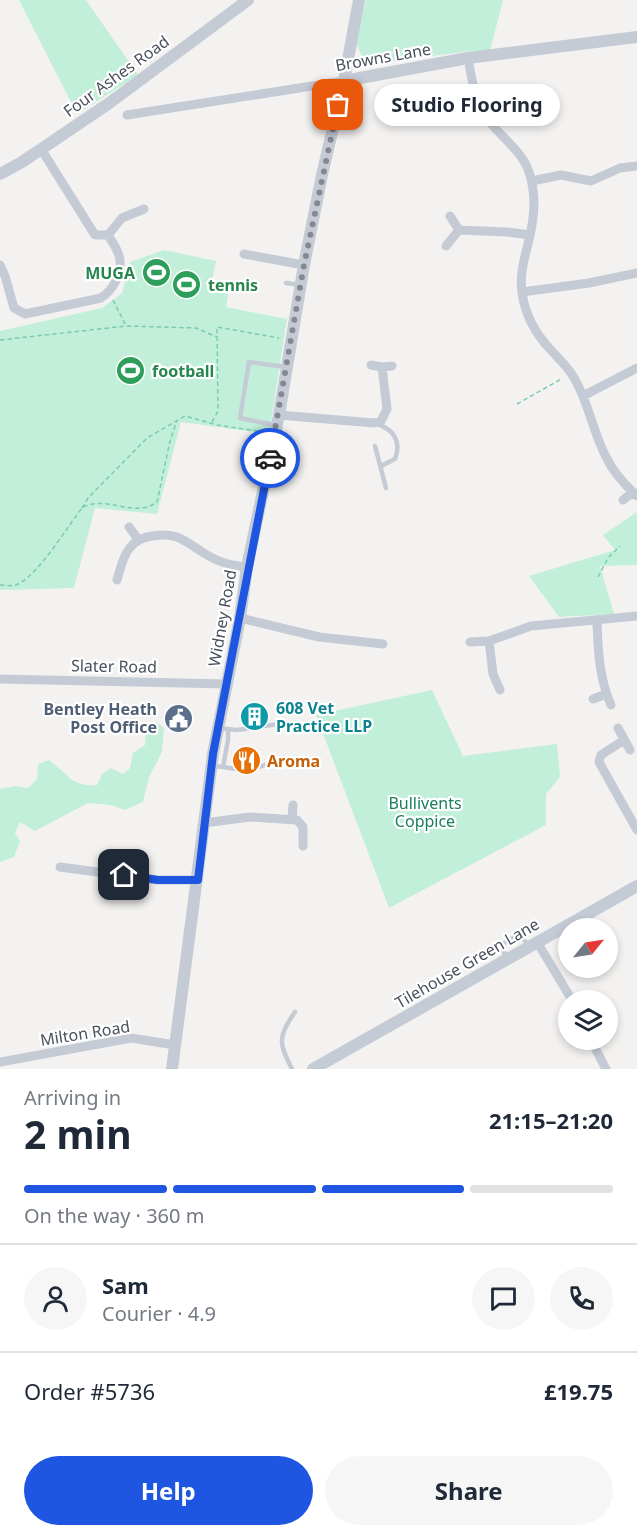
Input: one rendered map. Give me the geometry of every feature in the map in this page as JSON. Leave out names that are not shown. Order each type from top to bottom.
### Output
[{"type":"street","name":"Four Ashes Road","points":[[0,174],[108,104],[248,0]]},
{"type":"street","name":"Widney Road","points":[[172,1069],[204,823],[217,766],[227,684],[247,567],[300,285],[360,0]]},
{"type":"street","name":"Browns Lane","points":[[133,111],[344,81],[468,58],[637,37]]},
{"type":"street","points":[[468,58],[479,105],[488,121],[523,159],[532,181],[535,206],[523,258],[522,292],[527,312],[536,331],[571,373],[583,396],[606,458],[635,494],[623,500]]},
{"type":"street","points":[[41,149],[95,235],[108,235]]},
{"type":"street","points":[[532,181],[561,175],[591,181],[620,168],[637,166]]},
{"type":"street","points":[[108,235],[122,218],[144,209]]},
{"type":"street","points":[[450,216],[459,230]]},
{"type":"street","points":[[459,230],[530,235]]},
{"type":"street","points":[[446,246],[459,230]]},
{"type":"street","points":[[0,265],[6,276],[14,308],[25,314],[102,298],[110,292],[117,279],[120,260],[108,235]]},
{"type":"street","points":[[244,255],[304,265]]},
{"type":"street","points":[[522,292],[589,283],[637,273]]},
{"type":"street","points":[[371,365],[392,366]]},
{"type":"street","points":[[275,424],[374,423],[381,421],[387,409],[381,367]]},
{"type":"street","points":[[583,396],[637,368]]},
{"type":"street","points":[[129,527],[138,539]]},
{"type":"street","points":[[117,580],[127,550],[138,539],[163,534],[192,543],[208,556],[231,566],[247,567]]},
{"type":"street","points":[[470,642],[489,641],[531,626],[637,616]]},
{"type":"street","points":[[240,618],[319,638],[383,644]]},
{"type":"street","points":[[597,621],[599,665],[611,705]]},
{"type":"street","points":[[361,652],[362,641]]},
{"type":"street","points":[[489,641],[493,674],[500,690]]},
{"type":"street","name":"Slater Road","points":[[0,679],[227,684]]},
{"type":"street","points":[[593,699],[606,694]]},
{"type":"street","points":[[618,728],[630,750]]},
{"type":"street","points":[[624,740],[601,755],[599,762],[637,830]]},
{"type":"street","points":[[292,805],[292,819]]},
{"type":"street","points":[[204,823],[250,817],[292,819],[300,822],[303,827],[303,846]]},
{"type":"street","points":[[60,867],[158,880],[198,880]]},
{"type":"street","name":"Tilehouse Green Lane","points":[[313,1069],[637,886]]},
{"type":"street","points":[[533,944],[565,990]]},
{"type":"street","name":"Milton Road","points":[[0,1062],[131,1038],[175,1045]]},
{"type":"street","points":[[596,1050],[606,1069]]},
{"type":"lane","points":[[286,283],[300,285]]},
{"type":"lane","points":[[275,424],[240,418],[249,362],[286,367]]},
{"type":"lane","points":[[374,423],[390,430],[398,444],[395,459],[381,466]]},
{"type":"lane","points":[[375,446],[387,488]]},
{"type":"lane","points":[[223,728],[237,730],[279,724]]},
{"type":"lane","points":[[217,766],[243,770],[276,763]]},
{"type":"lane","points":[[292,1069],[281,1048],[284,1026],[295,1012]]},
{"type":"path","points":[[110,292],[126,326]]},
{"type":"path","points":[[0,340],[126,326],[196,328],[217,337]]},
{"type":"path","points":[[212,423],[218,411],[217,327],[291,340]]},
{"type":"path","points":[[517,404],[571,373]]},
{"type":"path","points":[[0,585],[16,586],[23,581],[43,560],[88,498],[147,438],[177,420],[185,417],[218,425],[275,424]]},
{"type":"path","points":[[80,511],[90,503],[138,509],[149,508],[157,502],[170,441],[177,420]]},
{"type":"path","points":[[598,577],[608,558],[620,546]]},
{"type":"green space","points":[[19,0],[86,0],[138,75],[77,114]]},
{"type":"green space","points":[[366,0],[503,0],[490,51],[472,51],[366,64],[355,41]]},
{"type":"green space","points":[[164,250],[216,261],[210,290],[228,294],[226,307],[287,319],[269,434],[181,422],[157,514],[95,508],[74,588],[0,590],[0,331],[102,308],[122,293],[130,262]]},
{"type":"green space","points":[[637,512],[637,565],[600,566],[614,614],[559,617],[529,576],[615,550],[603,535]]},
{"type":"green space","name":"Bullivents Coppice","points":[[432,690],[463,756],[557,744],[560,777],[546,794],[546,825],[389,908],[316,715]]},
{"type":"green space","points":[[156,722],[164,728],[162,752],[149,777],[143,802],[125,810],[110,805],[88,803],[35,831],[20,822],[15,833],[20,841],[14,857],[0,862],[0,789],[15,786],[28,788],[37,779],[38,764],[49,760],[75,782],[81,784],[97,785],[102,774],[111,768],[123,774],[130,768],[133,753],[145,745],[146,727]]},
{"type":"way so far","points":[[270,458],[304,265],[338,105]]},
{"type":"place","name":"Studio Flooring","points":[[338,105]]},
{"type":"place","name":"MUGA","points":[[156,273]]},
{"type":"place","name":"tennis","points":[[187,285]]},
{"type":"place","name":"football","points":[[131,371]]},
{"type":"place","name":"608 Vet Practice LLP","points":[[255,717]]},
{"type":"place","name":"Bentley Heath Post Office","points":[[178,718]]},
{"type":"place","name":"Aroma","points":[[246,761]]},
{"type":"route","points":[[124,875],[158,880],[198,880],[213,754],[240,618],[247,567],[270,458]]}]
